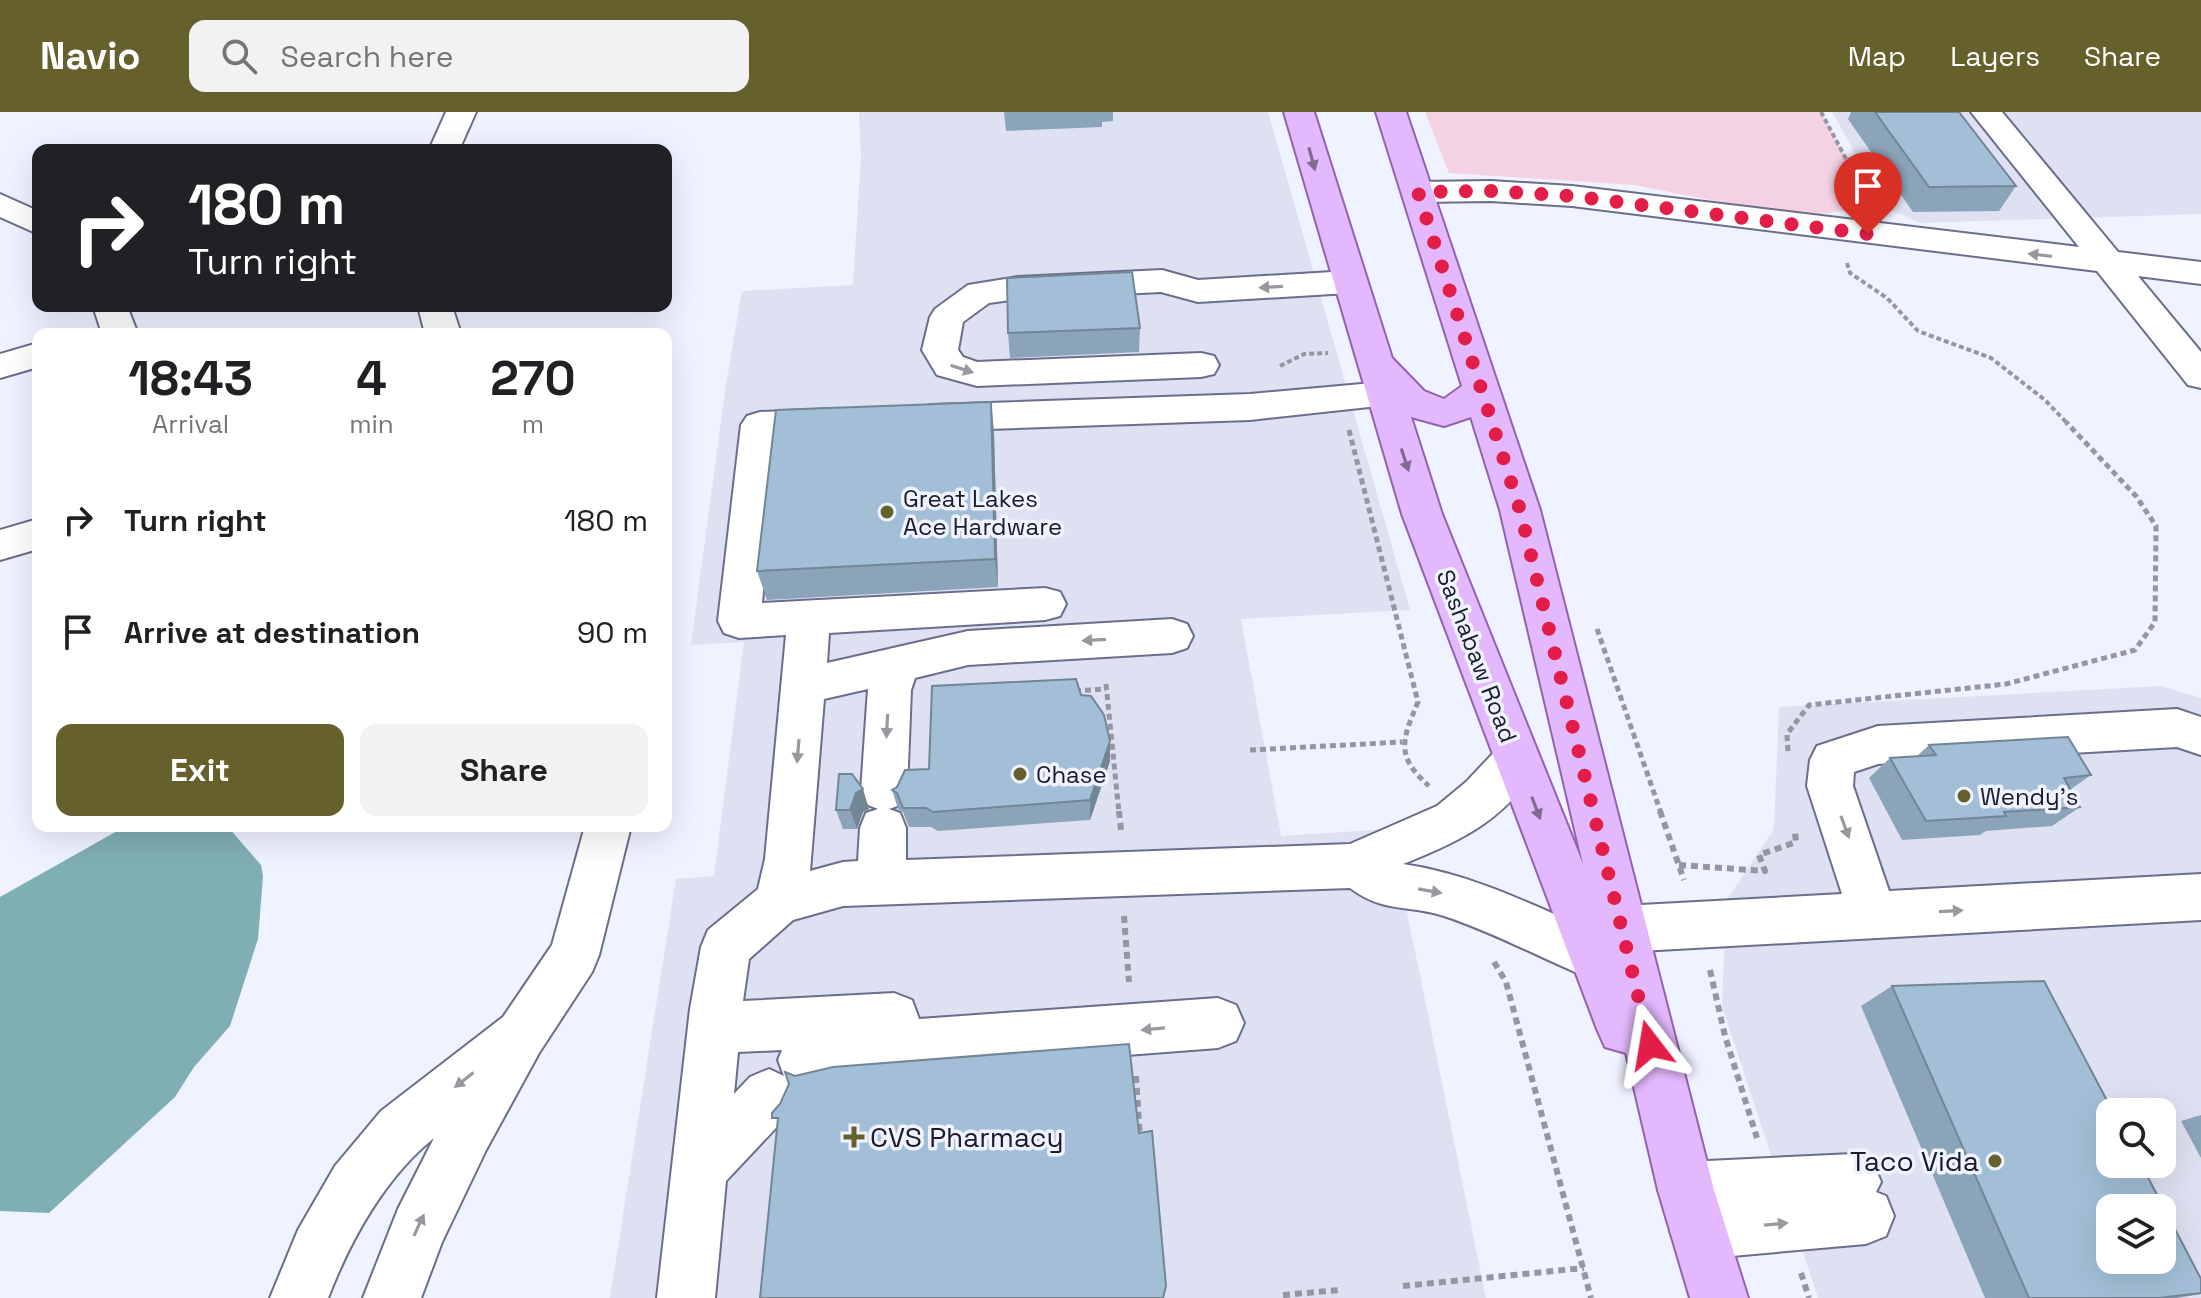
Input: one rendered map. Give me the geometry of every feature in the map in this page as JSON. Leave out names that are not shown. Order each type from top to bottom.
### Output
[{"type":"main road","name":"Sashabaw Road","points":[[1299,112],[1422,514],[1517,759],[1608,943]]},
{"type":"main road","name":"Sashabaw Road","points":[[1391,112],[1520,510],[1608,943],[1719,1298]]},
{"type":"main road","points":[[1378,377],[1429,410],[1453,410],[1482,389]]},
{"type":"street","points":[[447,144],[461,112]]},
{"type":"street","points":[[1986,112],[2201,376]]},
{"type":"street","points":[[1418,192],[1491,191],[1572,196],[1668,209],[1810,251],[1843,244],[2109,263],[2201,273]]},
{"type":"street","points":[[0,204],[32,221]]},
{"type":"street","points":[[1843,244],[2134,293],[2201,300]]},
{"type":"street","points":[[1201,365],[977,374],[950,366],[940,350],[947,317],[980,293],[1018,288],[1162,281],[1198,291],[1349,282]]},
{"type":"street","points":[[0,366],[32,357]]},
{"type":"street","points":[[1045,604],[739,621],[760,425],[1250,407],[1378,377]]},
{"type":"street","points":[[0,545],[32,536]]},
{"type":"street","points":[[779,902],[789,859],[809,617]]},
{"type":"street","points":[[803,686],[968,648],[1172,636]]},
{"type":"street","points":[[881,882],[889,690],[899,662]]},
{"type":"street","points":[[1811,762],[1869,728],[1962,718],[2125,709],[2177,712],[2201,719]]},
{"type":"street","points":[[1811,762],[1878,745],[2177,728],[2201,736]]},
{"type":"street","points":[[686,1298],[714,1028],[726,947],[779,902],[843,884],[1358,866],[1380,849],[1444,827],[1479,799],[1517,759]]},
{"type":"street","points":[[1811,762],[1830,786],[1873,915]]},
{"type":"street","points":[[392,1298],[409,1246],[456,1148],[521,1035],[574,955],[606,832]]},
{"type":"street","points":[[1358,866],[1383,884],[1452,896],[1608,943],[1700,925],[2201,897]]},
{"type":"street","points":[[714,1028],[932,1016],[1018,1022],[1087,1033]]},
{"type":"street","points":[[700,1168],[786,1078],[841,1051],[1218,1023]]},
{"type":"street","points":[[299,1298],[318,1250],[355,1186],[400,1130],[521,1035]]},
{"type":"street","points":[[1692,1211],[1860,1199]]},
{"type":"path","points":[[1811,762],[1787,734],[1809,705],[2006,684],[2135,650],[2155,622],[2156,526],[2136,496],[2045,400],[1991,358],[1918,331],[1887,298],[1850,273],[1838,219],[1870,212],[1868,197],[1821,112]]},
{"type":"path","points":[[1266,367],[1280,367],[1304,354],[1328,353]]},
{"type":"path","points":[[1059,692],[1106,687],[1121,833]]},
{"type":"path","points":[[1250,750],[1402,742]]},
{"type":"path","points":[[1113,758],[1124,757]]},
{"type":"path","points":[[1679,865],[1765,871],[1759,855],[1796,842],[1795,826]]},
{"type":"path","points":[[1700,925],[1725,1036],[1809,1298]]},
{"type":"path","points":[[1403,1286],[1584,1268]]},
{"type":"path","points":[[1283,1295],[1340,1290]]},
{"type":"shaded area","points":[[859,112],[1268,112],[1410,610],[1241,619],[1281,836],[1390,829],[1486,1298],[610,1298],[676,879],[714,876],[744,642],[691,645],[725,391],[742,291],[853,285],[861,157]]},
{"type":"shaded area","points":[[1425,112],[1821,112],[1868,197],[1857,209],[1797,217],[1634,185],[1449,173]]},
{"type":"shaded area","points":[[1832,112],[2201,112],[2201,214],[1921,223],[1886,208]]},
{"type":"shaded area","points":[[2161,686],[2201,698],[2201,1298],[1818,1298],[1722,1006],[1726,901],[1774,829],[1779,707]]},
{"type":"water","points":[[115,832],[232,832],[261,865],[263,876],[258,939],[230,1026],[194,1067],[175,1097],[49,1213],[0,1211],[0,897]]},
{"type":"building","points":[[1875,112],[1959,112],[2016,186],[1929,187]]},
{"type":"building","points":[[1132,272],[1140,328],[1008,333],[1007,278]]},
{"type":"building","name":"Great Lakes Ace Hardware","points":[[991,402],[995,559],[757,571],[776,410]]},
{"type":"building","name":"Chase","points":[[1076,679],[1081,695],[1091,696],[1104,715],[1110,741],[1090,800],[933,812],[926,808],[903,808],[897,793],[892,790],[897,787],[905,770],[929,769],[932,686]]},
{"type":"building","name":"Wendy's","points":[[2068,737],[2091,775],[2064,778],[2080,807],[2004,812],[2006,816],[1926,821],[1890,758],[1936,755],[1929,745]]},
{"type":"building","points":[[839,774],[852,774],[863,789],[856,793],[850,810],[836,810]]},
{"type":"building","points":[[2044,981],[2106,1098],[2096,1098],[2096,1178],[2148,1178],[2157,1194],[2096,1194],[2096,1274],[2176,1274],[2176,1231],[2201,1279],[2201,1293],[2159,1298],[2029,1298],[1892,986]]},
{"type":"building","name":"CVS Pharmacy","points":[[1129,1044],[1139,1133],[1152,1131],[1166,1286],[1163,1298],[760,1298],[778,1118],[772,1118],[772,1113],[789,1084],[785,1072],[795,1076],[833,1067]]},
{"type":"place","name":"Great Lakes Ace Hardware","points":[[887,512]]},
{"type":"place","name":"Chase","points":[[1020,774]]},
{"type":"place","name":"Wendy's","points":[[1964,796]]},
{"type":"place","name":"CVS Pharmacy","points":[[854,1137]]},
{"type":"place","name":"Taco Vida","points":[[1995,1161]]},
{"type":"route","points":[[1650,1045],[1520,510],[1418,192],[1491,191],[1572,196],[1868,234]]}]
